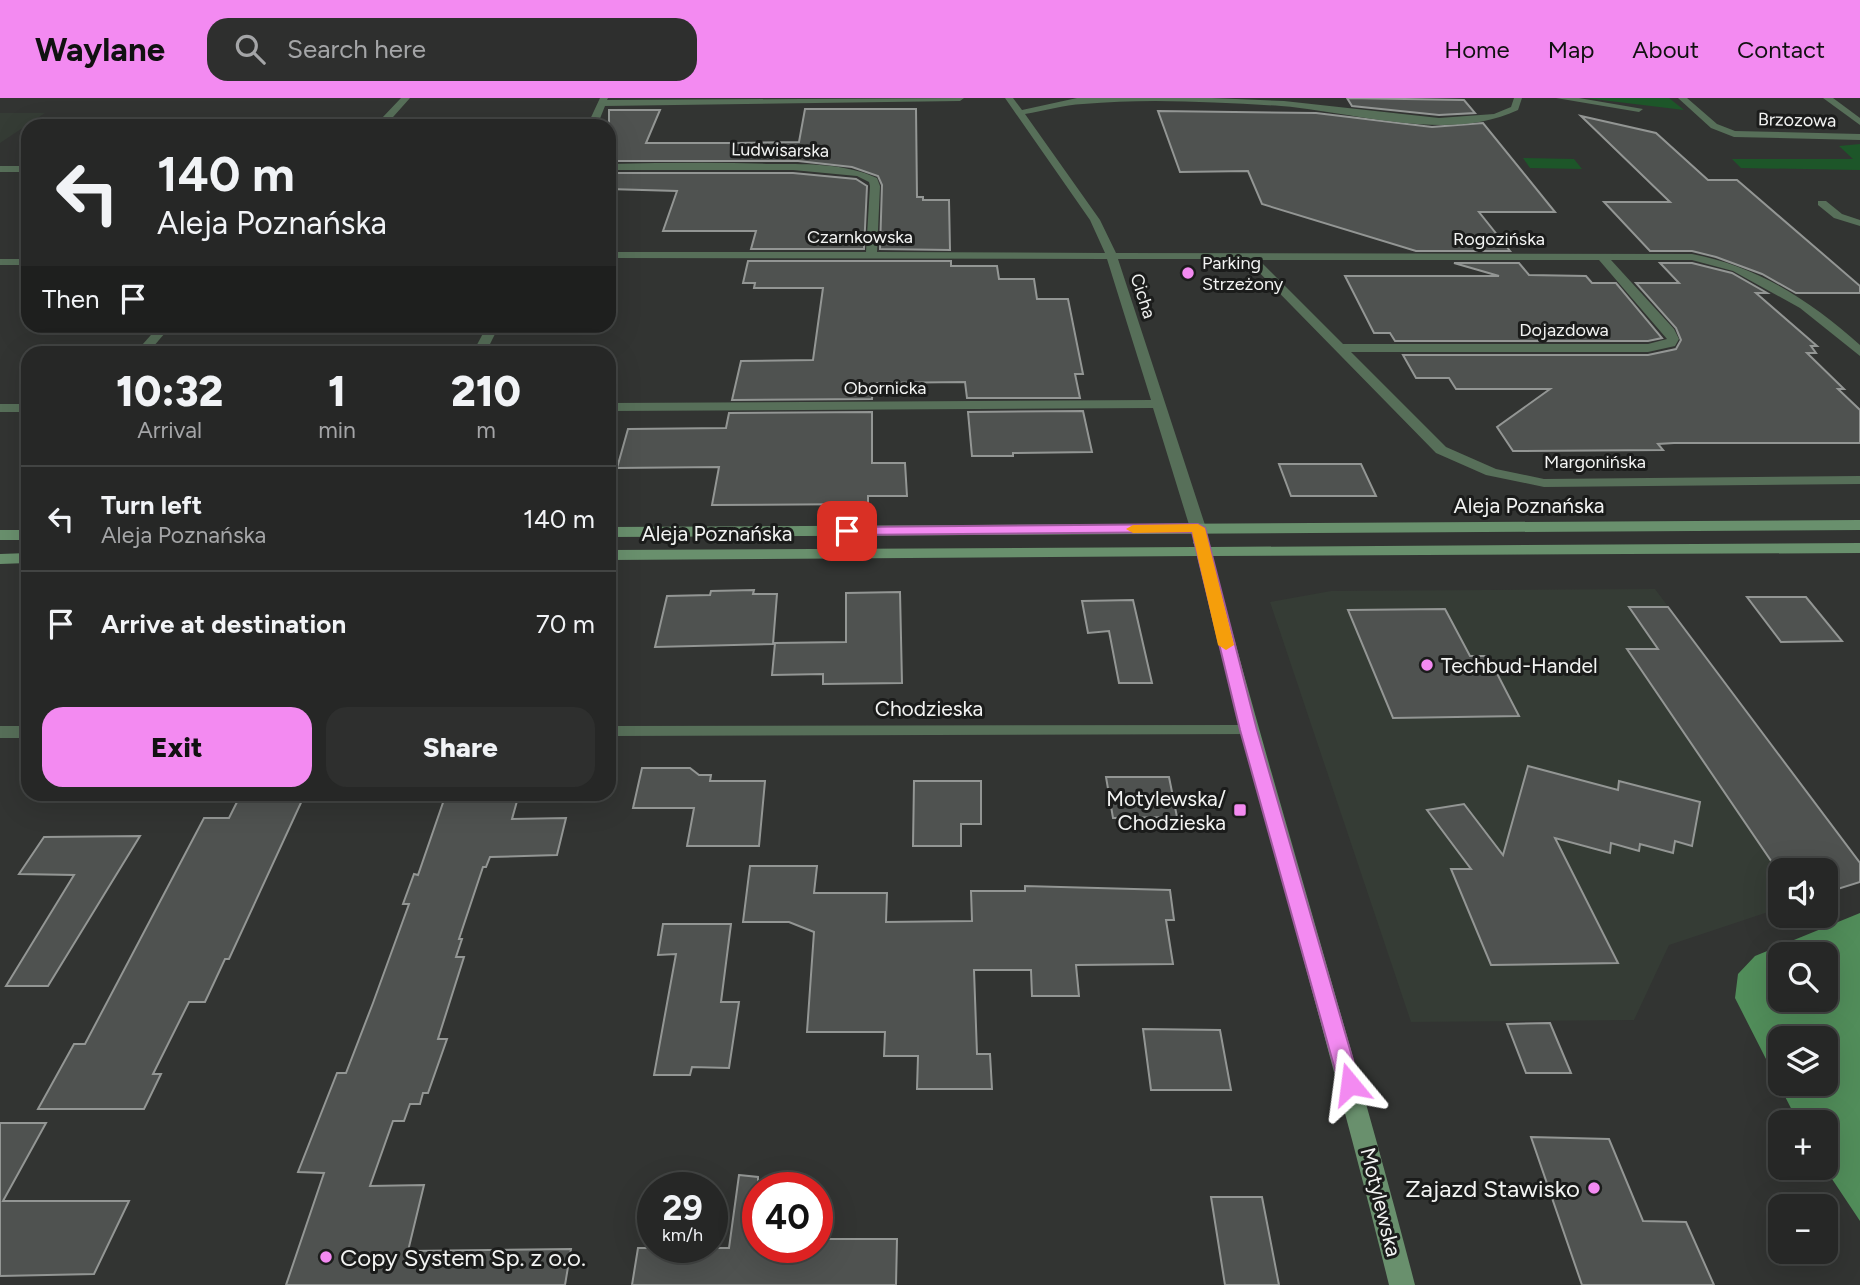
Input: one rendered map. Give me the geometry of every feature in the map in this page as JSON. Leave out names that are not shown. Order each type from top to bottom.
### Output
[{"type":"main road","name":"Aleja Poznańska","points":[[616,532],[1860,525]]},
{"type":"main road","points":[[1198,528],[1203,552]]},
{"type":"main road","points":[[0,536],[21,535]]},
{"type":"main road","name":"Aleja Poznańska","points":[[616,555],[1860,548]]},
{"type":"main road","name":"Motylewska","points":[[1203,552],[1249,730],[1367,1145],[1402,1285]]},
{"type":"main road","points":[[0,559],[21,558]]},
{"type":"street","points":[[387,119],[406,98]]},
{"type":"street","points":[[595,119],[603,100],[960,98]]},
{"type":"street","name":"Cicha","points":[[1009,98],[1095,220],[1111,254],[1198,528]]},
{"type":"street","points":[[1018,113],[1081,100],[1114,99],[1269,103],[1460,121],[1504,116],[1515,108],[1518,98]]},
{"type":"street","points":[[1560,98],[1639,109]]},
{"type":"street","name":"Brzozowa","points":[[1682,98],[1714,126],[1734,134],[1860,137]]},
{"type":"street","name":"Brzozowa","points":[[1827,98],[1860,122]]},
{"type":"street","name":"Ludwisarska","points":[[616,167],[815,167],[860,172],[869,176],[875,186],[871,255]]},
{"type":"street","points":[[0,169],[21,169]]},
{"type":"street","points":[[1822,202],[1838,216],[1860,223]]},
{"type":"street","name":"Czarnkowska","points":[[616,255],[1111,254]]},
{"type":"street","name":"Rogozińska","points":[[1111,254],[1684,257],[1731,266],[1811,312],[1860,352]]},
{"type":"street","name":"Margonińska","points":[[1249,256],[1441,450],[1459,461],[1516,478],[1544,482],[1860,480]]},
{"type":"street","name":"Dojazdowa","points":[[1341,348],[1648,348],[1671,343],[1673,339],[1670,332],[1601,256]]},
{"type":"street","points":[[0,262],[21,262]]},
{"type":"street","name":"Obornicka","points":[[616,407],[1160,404]]},
{"type":"street","points":[[0,408],[21,408]]},
{"type":"street","name":"Chodzieska","points":[[616,731],[1249,730]]},
{"type":"street","points":[[0,732],[21,732]]},
{"type":"shaded area","points":[[1585,98],[1669,98],[1684,110]]},
{"type":"shaded area","points":[[0,113],[45,113],[36,119],[21,119],[21,129],[0,143]]},
{"type":"shaded area","points":[[1860,144],[1860,170],[1741,168],[1732,159],[1853,159],[1839,146]]},
{"type":"shaded area","points":[[1523,158],[1574,159],[1582,169],[1530,168]]},
{"type":"shaded area","points":[[1655,589],[1860,863],[1860,882],[1838,889],[1838,858],[1768,858],[1768,912],[1669,945],[1634,1020],[1411,1022],[1270,602],[1331,591]]},
{"type":"shaded area","points":[[1860,913],[1860,1221],[1833,1180],[1838,1180],[1838,1110],[1792,1110],[1785,1096],[1838,1096],[1838,1026],[1768,1026],[1768,1063],[1735,998],[1738,974],[1755,956],[1768,951],[1768,1012],[1838,1012],[1838,942],[1789,942],[1823,928],[1838,928],[1838,922]]},
{"type":"building","points":[[1347,98],[1464,100],[1475,113],[1439,115],[1352,106]]},
{"type":"building","points":[[805,109],[916,109],[917,197],[923,197],[923,200],[949,200],[950,250],[880,249],[882,185],[878,176],[852,167],[798,161],[616,161],[616,119],[609,119],[609,110],[660,110],[646,143],[799,142]]},
{"type":"building","points":[[1158,111],[1316,113],[1432,127],[1483,123],[1555,212],[1479,212],[1510,251],[1416,251],[1262,204],[1248,171],[1180,172]]},
{"type":"building","points":[[1581,116],[1656,133],[1708,180],[1737,180],[1860,286],[1860,293],[1796,293],[1762,274],[1716,257],[1692,251],[1650,251],[1604,202],[1670,202]]},
{"type":"building","points":[[616,173],[793,173],[856,179],[867,186],[864,249],[751,249],[756,231],[663,231],[677,191],[616,189]]},
{"type":"building","points":[[748,261],[951,261],[951,266],[997,266],[999,279],[1034,279],[1037,299],[1068,299],[1083,374],[1075,374],[1080,398],[967,398],[965,382],[873,383],[872,399],[732,400],[741,361],[813,360],[823,288],[754,288],[755,283],[743,283]]},
{"type":"building","points":[[1454,263],[1519,263],[1529,275],[1586,276],[1592,283],[1616,283],[1662,338],[1648,341],[1395,341],[1390,333],[1374,333],[1345,276],[1499,276]]},
{"type":"building","points":[[1660,263],[1692,263],[1732,273],[1767,293],[1756,293],[1817,346],[1811,346],[1816,353],[1807,353],[1844,389],[1838,389],[1860,410],[1860,443],[1674,443],[1658,444],[1663,450],[1513,451],[1497,427],[1550,389],[1456,389],[1449,378],[1416,378],[1403,355],[1648,355],[1676,349],[1681,340],[1676,328],[1636,283],[1679,283]]},
{"type":"building","points":[[1083,411],[1092,452],[972,456],[968,412]]},
{"type":"building","points":[[872,412],[872,463],[905,463],[907,496],[868,496],[868,504],[712,505],[719,467],[617,468],[628,429],[726,428],[729,413]]},
{"type":"building","points":[[1279,464],[1361,464],[1376,496],[1291,496]]},
{"type":"building","points":[[754,590],[753,594],[777,594],[773,644],[655,647],[667,596]]},
{"type":"building","points":[[900,592],[902,683],[823,684],[823,674],[772,675],[775,643],[846,642],[846,593]]},
{"type":"building","points":[[1747,597],[1806,597],[1842,641],[1781,642]]},
{"type":"building","points":[[1133,600],[1152,683],[1119,683],[1109,631],[1088,633],[1082,601]]},
{"type":"building","points":[[1629,607],[1668,607],[1860,863],[1860,882],[1838,889],[1838,858],[1769,858],[1627,649],[1658,649]]},
{"type":"building","points":[[1445,609],[1470,656],[1488,656],[1519,716],[1393,718],[1348,610]]},
{"type":"building","points":[[1528,766],[1618,790],[1619,781],[1700,802],[1692,846],[1675,841],[1673,853],[1640,844],[1639,851],[1611,843],[1610,853],[1555,838],[1618,963],[1491,965],[1451,869],[1471,869],[1427,810],[1464,804],[1503,855]]},
{"type":"building","points":[[642,768],[690,768],[699,775],[711,775],[710,781],[765,781],[759,846],[687,846],[694,808],[633,808]]},
{"type":"building","points":[[1106,777],[1169,777],[1177,817],[1113,818]]},
{"type":"building","points":[[914,781],[981,781],[981,824],[961,824],[961,846],[913,846]]},
{"type":"building","points":[[238,801],[302,801],[229,959],[225,959],[205,1002],[189,1002],[153,1074],[161,1074],[144,1109],[38,1109],[74,1044],[85,1044],[204,818],[229,818]]},
{"type":"building","points":[[444,801],[517,801],[512,819],[566,818],[557,855],[490,857],[486,867],[483,867],[459,939],[462,939],[456,957],[464,957],[438,1039],[447,1039],[428,1093],[423,1093],[420,1104],[410,1104],[404,1121],[393,1121],[370,1186],[424,1185],[408,1251],[571,1249],[565,1285],[286,1285],[324,1173],[298,1172],[337,1073],[346,1073],[409,904],[403,904],[414,874],[418,875]]},
{"type":"building","points":[[140,836],[48,986],[6,986],[74,875],[19,874],[44,837]]},
{"type":"building","points":[[750,866],[817,866],[814,893],[887,893],[886,922],[972,921],[971,891],[1025,891],[1025,886],[1170,890],[1174,920],[1166,920],[1173,964],[1076,965],[1079,996],[1032,996],[1031,970],[974,970],[977,1054],[990,1054],[992,1089],[917,1089],[918,1056],[884,1056],[885,1032],[807,1032],[814,932],[789,922],[743,922]]},
{"type":"building","points":[[663,924],[731,924],[721,1002],[739,1002],[729,1068],[692,1067],[690,1075],[654,1075],[676,954],[658,955]]},
{"type":"building","points":[[1550,1023],[1571,1073],[1526,1073],[1507,1024]]},
{"type":"building","points":[[1143,1029],[1220,1030],[1231,1090],[1151,1090]]},
{"type":"building","points":[[0,1123],[46,1123],[3,1201],[129,1201],[94,1274],[0,1276]]},
{"type":"building","points":[[1531,1137],[1609,1139],[1643,1221],[1686,1222],[1714,1285],[1582,1285]]},
{"type":"building","points":[[739,1175],[742,1175],[742,1263],[833,1263],[833,1239],[897,1239],[896,1285],[632,1285],[637,1254],[637,1263],[728,1263]]},
{"type":"building","points":[[1211,1197],[1262,1197],[1279,1285],[1225,1285]]},
{"type":"slow traffic","points":[[1133,529],[1198,528],[1226,645]]},
{"type":"place","name":"Parking Strzeżony","points":[[1188,273]]},
{"type":"place","name":"Techbud-Handel","points":[[1427,665]]},
{"type":"place","name":"Motylewska/ Chodzieska","points":[[1240,810]]},
{"type":"place","name":"Zajazd Stawisko","points":[[1594,1188]]},
{"type":"place","name":"Copy System Sp. z o.o.","points":[[326,1257]]},
{"type":"route","points":[[847,531],[1198,528],[1215,605],[1249,730],[1350,1084]]}]
